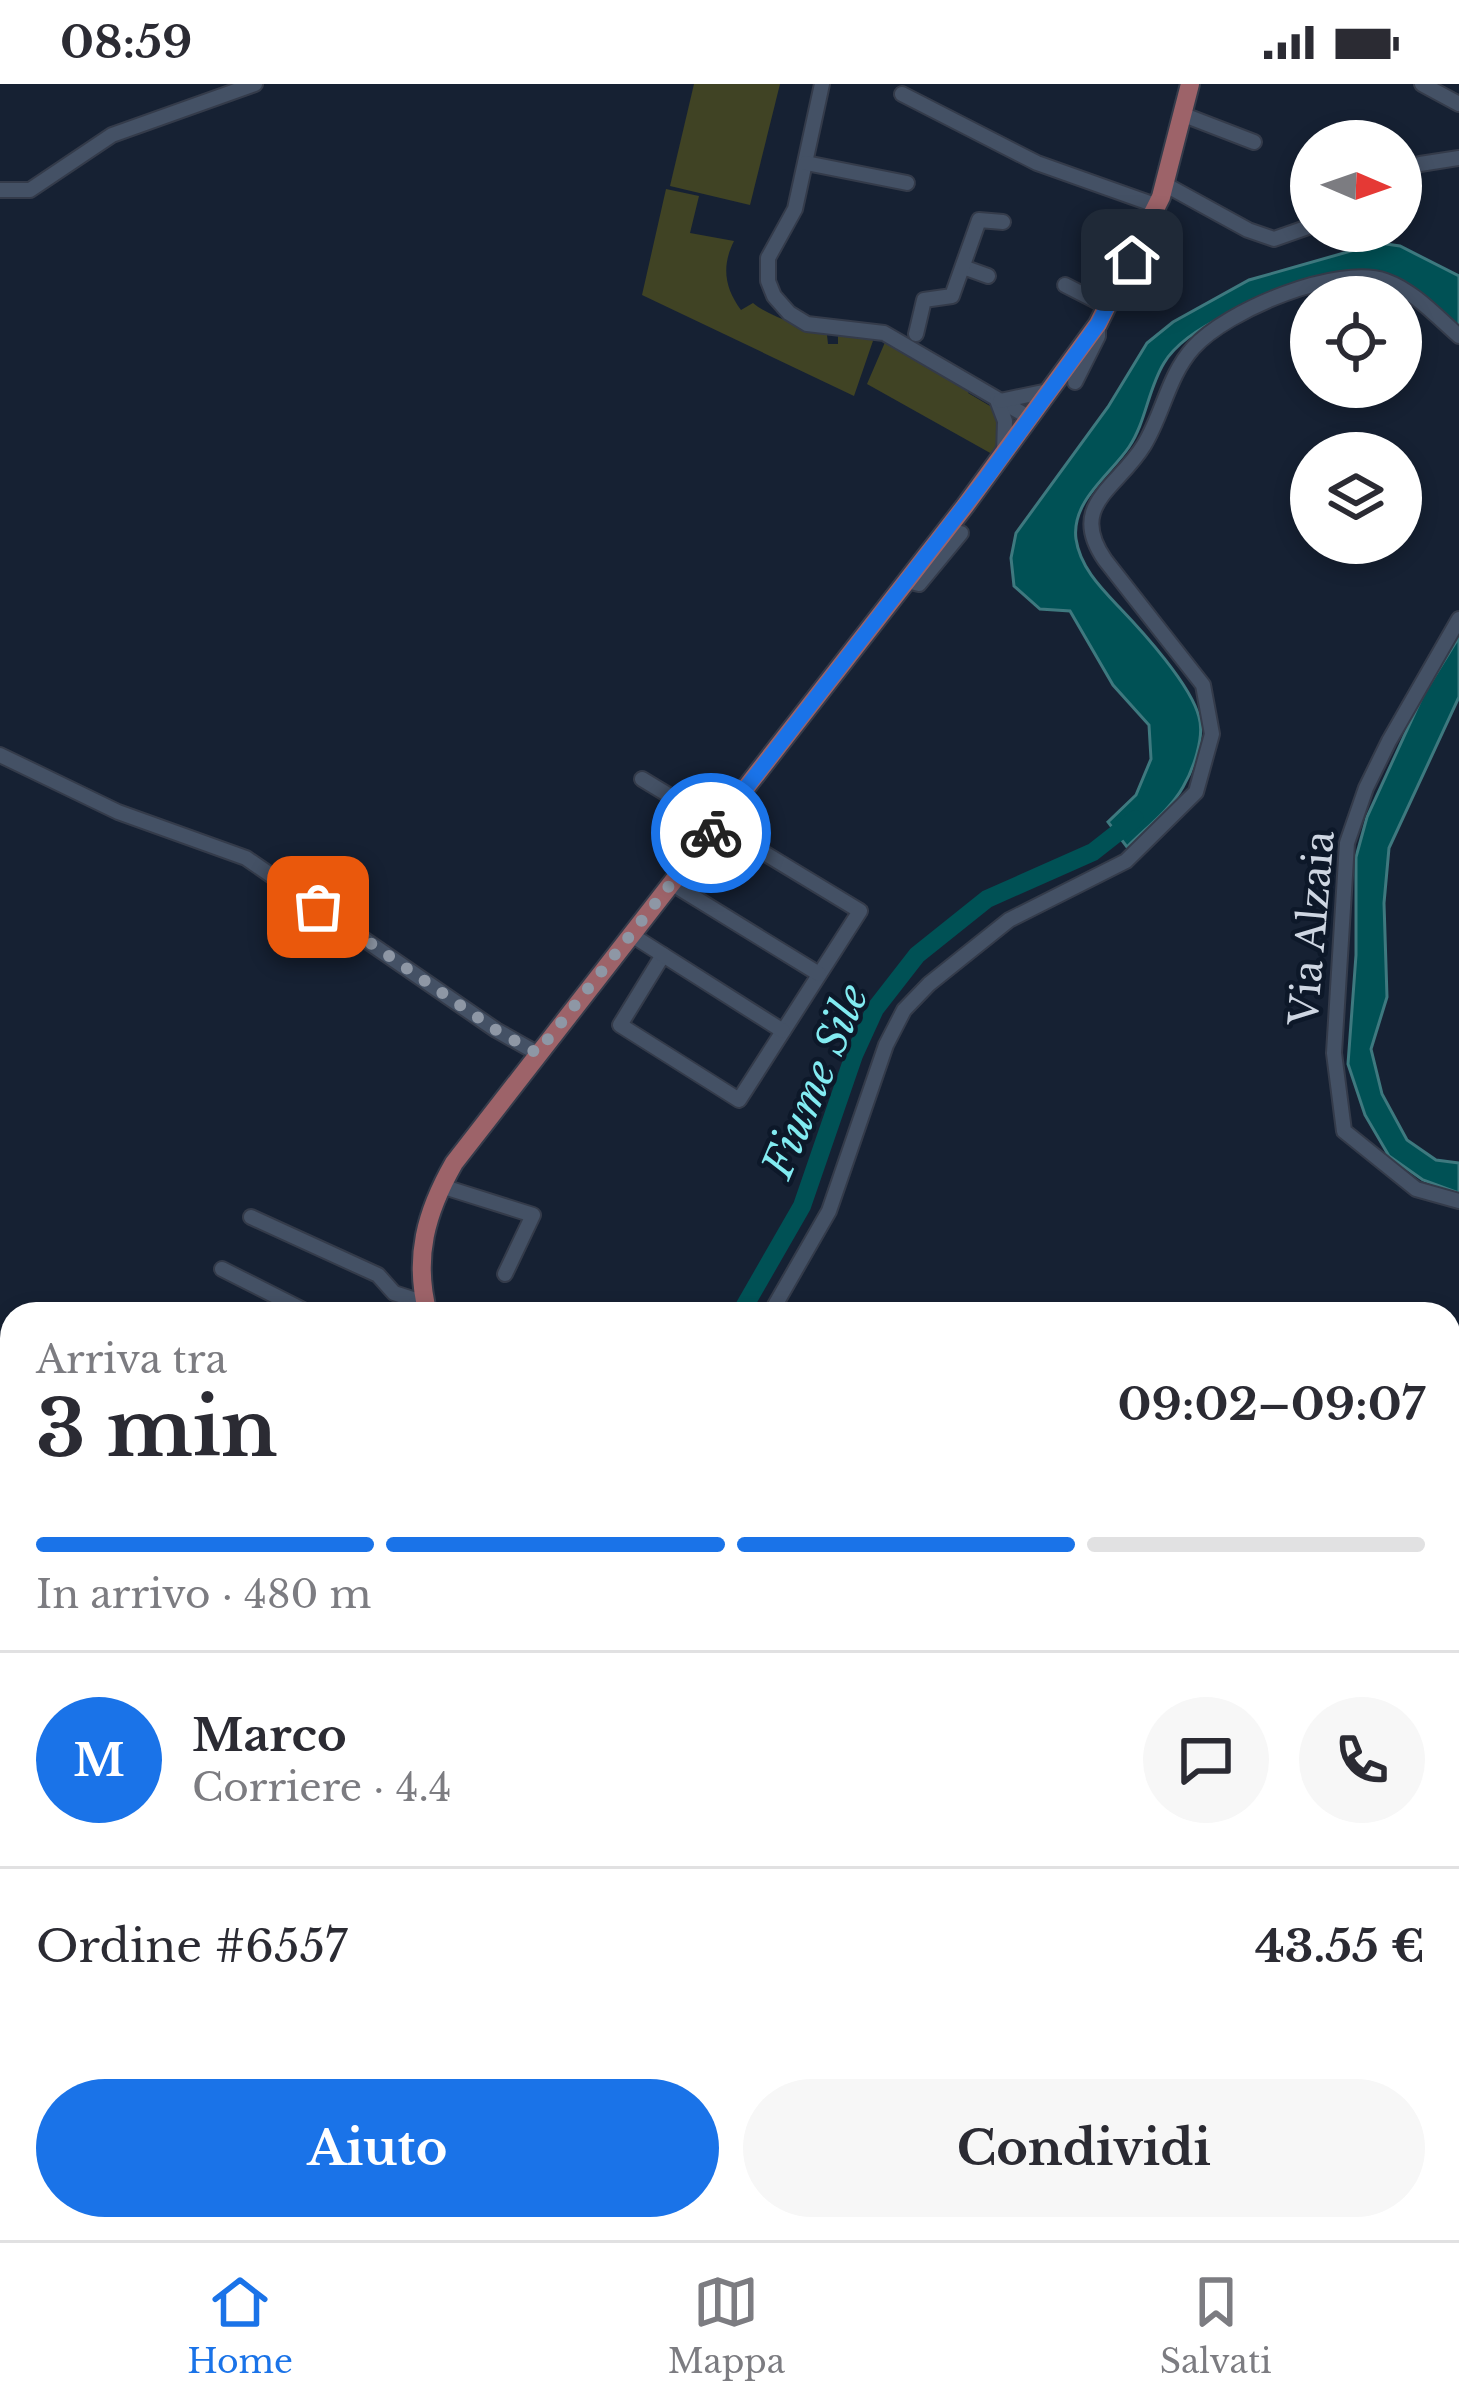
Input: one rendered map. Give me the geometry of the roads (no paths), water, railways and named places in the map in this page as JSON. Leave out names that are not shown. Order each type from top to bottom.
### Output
[{"type":"main road","points":[[425,1302],[421,1252],[430,1208],[466,1144],[907,581],[1103,315],[1166,185],[1190,84]]},
{"type":"street","points":[[0,190],[30,190],[112,135],[255,84]]},
{"type":"street","points":[[822,84],[793,214],[767,258],[768,281],[777,301],[806,323],[879,331],[1030,418]]},
{"type":"street","points":[[1422,84],[1459,104]]},
{"type":"street","points":[[902,94],[1037,163],[1157,206]]},
{"type":"street","points":[[1184,115],[1254,142]]},
{"type":"street","points":[[1422,164],[1459,158]]},
{"type":"street","points":[[806,163],[907,183]]},
{"type":"street","points":[[1166,185],[1248,230],[1274,239],[1290,236]]},
{"type":"street","points":[[916,334],[924,300],[952,296],[979,220],[1004,222]]},
{"type":"street","points":[[963,267],[988,276]]},
{"type":"street","points":[[777,1302],[830,1211],[886,1045],[904,1010],[1009,920],[1126,860],[1196,792],[1212,734],[1203,685],[1105,560],[1092,542],[1090,529],[1095,505],[1145,443],[1180,366],[1210,332],[1256,305],[1352,278],[1370,277],[1407,291],[1459,336]]},
{"type":"street","points":[[1065,285],[1103,315],[1075,382]]},
{"type":"street","points":[[999,400],[1050,390]]},
{"type":"street","points":[[999,400],[1005,421],[1004,454]]},
{"type":"street","points":[[907,581],[920,584],[961,533]]},
{"type":"street","name":"Via Alzaia","points":[[1459,619],[1389,741],[1346,843],[1334,1053],[1344,1131],[1416,1189],[1459,1201]]},
{"type":"street","points":[[0,755],[118,812],[247,858],[496,1030],[537,1053]]},
{"type":"street","points":[[642,779],[860,911],[739,1100],[620,1025],[664,955]]},
{"type":"street","points":[[671,883],[819,974]]},
{"type":"street","points":[[630,934],[783,1031]]},
{"type":"street","points":[[441,1186],[533,1215],[505,1274]]},
{"type":"street","points":[[251,1217],[378,1275],[394,1293],[413,1302]]},
{"type":"street","points":[[222,1269],[287,1302]]},
{"type":"waterway","name":"Fiume Sile","points":[[747,1302],[802,1206],[854,1055],[875,1009],[917,955],[987,899],[1093,852],[1135,819]]}]
